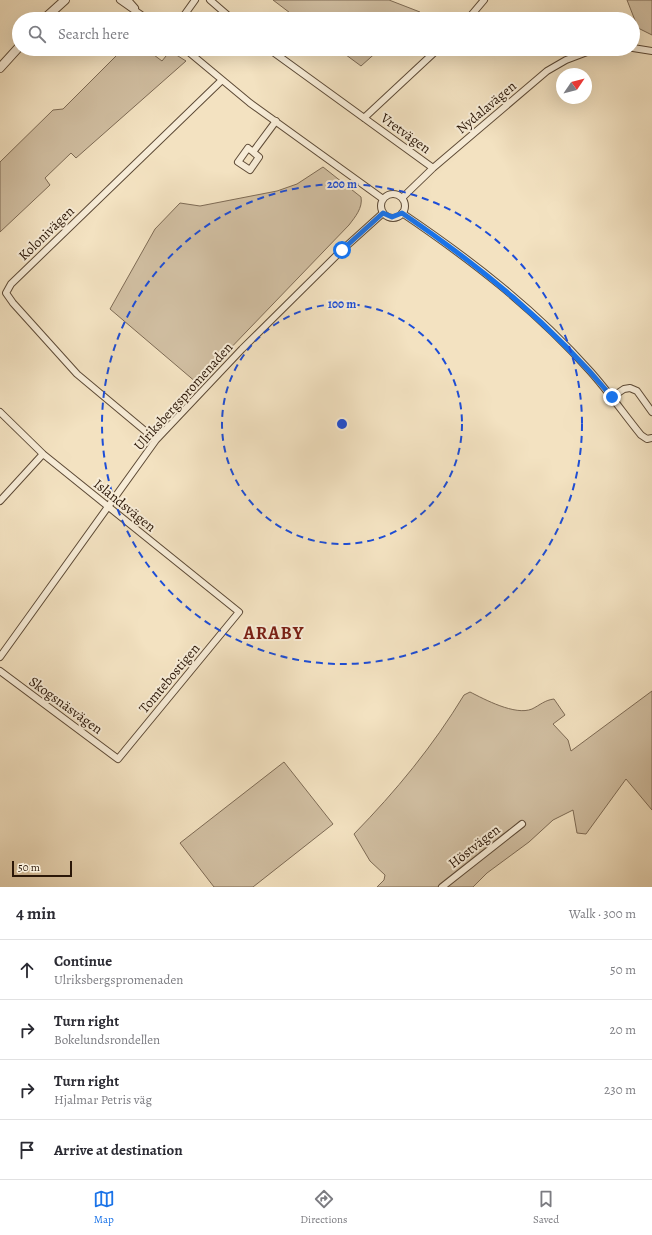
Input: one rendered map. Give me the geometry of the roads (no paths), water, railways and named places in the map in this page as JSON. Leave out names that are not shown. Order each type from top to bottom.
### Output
[{"type":"street","points":[[50,12],[57,0]]},
{"type":"street","points":[[52,12],[65,0]]},
{"type":"street","points":[[120,0],[137,12]]},
{"type":"street","points":[[128,0],[138,12]]},
{"type":"street","points":[[186,12],[195,0]]},
{"type":"street","points":[[210,0],[224,12]]},
{"type":"street","points":[[474,12],[484,0]]},
{"type":"street","points":[[640,49],[652,51]]},
{"type":"street","points":[[0,68],[12,55]]},
{"type":"street","points":[[193,56],[276,122],[383,199]]},
{"type":"street","name":"Vretvägen","points":[[279,56],[433,168]]},
{"type":"street","name":"Vretvägen","points":[[364,118],[430,56]]},
{"type":"street","name":"Nydalavägen","points":[[402,198],[433,168],[547,71],[566,60],[577,56]]},
{"type":"street","name":"Kolonivägen","points":[[156,440],[77,374],[13,304],[6,293],[11,284],[222,80]]},
{"type":"street","points":[[253,152],[276,122]]},
{"type":"street","points":[[392,194],[402,198],[404,204],[402,213],[392,217],[383,213],[381,206],[383,199],[392,194]]},
{"type":"street","name":"Ulriksbergspromenaden","points":[[0,657],[107,506],[156,440],[237,354],[342,250],[383,213]]},
{"type":"street","points":[[402,213],[449,245],[504,287],[559,338],[612,397],[641,435],[646,439],[652,438]]},
{"type":"street","points":[[612,397],[624,389],[630,388],[637,391],[652,412]]},
{"type":"street","name":"Islandsvägen","points":[[0,412],[43,454],[239,612]]},
{"type":"street","points":[[0,501],[43,454]]},
{"type":"street","name":"Tomtebostigen","points":[[118,759],[239,612]]},
{"type":"street","name":"Skogsnäsvägen","points":[[0,671],[118,759]]},
{"type":"street","name":"Höstvägen","points":[[442,887],[522,824]]},
{"type":"district","name":"ARABY","points":[[274,633]]}]
